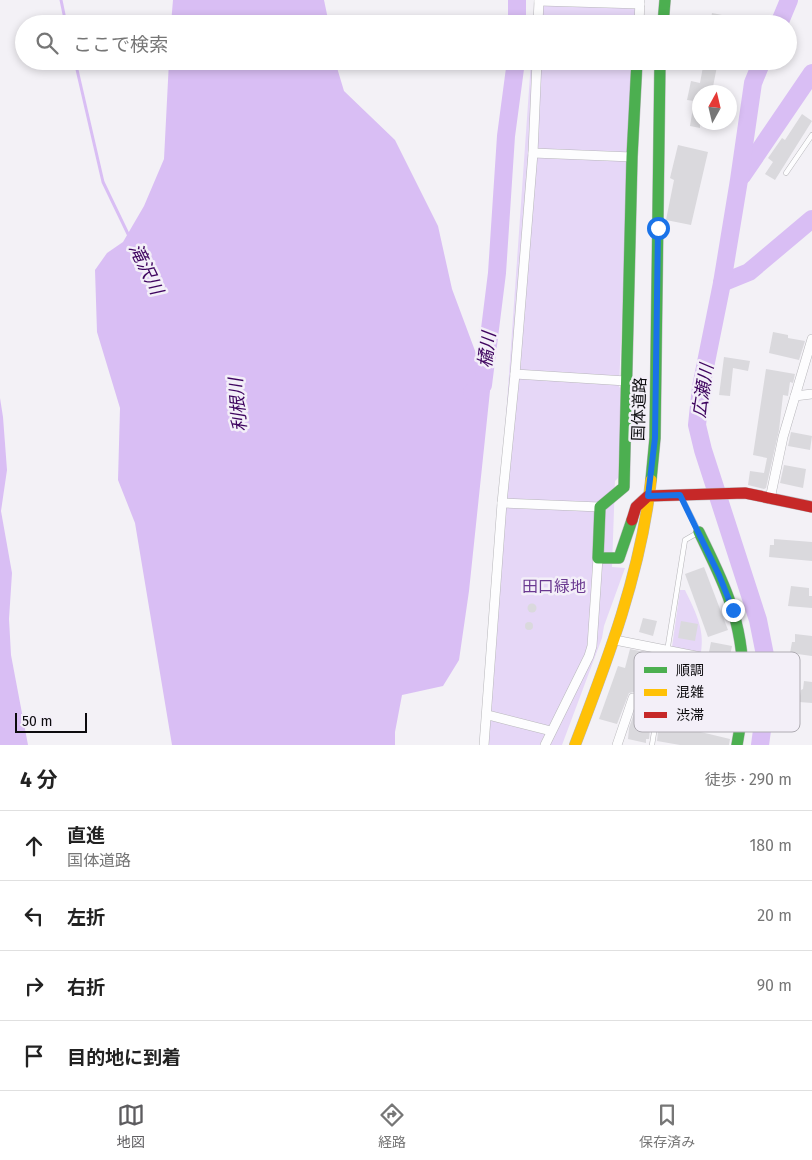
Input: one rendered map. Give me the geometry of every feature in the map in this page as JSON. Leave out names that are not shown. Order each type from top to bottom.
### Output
[{"type":"street","points":[[664,15],[665,0]]},
{"type":"street","points":[[538,15],[539,1],[640,2],[639,15]]},
{"type":"street","points":[[484,745],[488,714],[502,503],[515,374],[533,154],[537,70]]},
{"type":"street","points":[[502,503],[600,507],[624,487],[632,158],[637,70]]},
{"type":"street","name":"国体道路","points":[[575,745],[615,640],[641,545],[648,496],[655,438],[660,70]]},
{"type":"street","points":[[533,154],[632,158]]},
{"type":"street","points":[[770,499],[783,437],[812,339]]},
{"type":"street","points":[[515,374],[626,382]]},
{"type":"street","points":[[795,396],[812,394]]},
{"type":"street","points":[[598,558],[619,558],[636,507],[648,496],[745,493],[812,507]]},
{"type":"street","points":[[545,745],[589,656],[592,646],[600,507]]},
{"type":"street","points":[[699,532],[733,610],[740,652]]},
{"type":"street","points":[[615,640],[677,652]]},
{"type":"street","points":[[616,745],[634,698]]},
{"type":"street","points":[[488,714],[551,731]]},
{"type":"street","points":[[737,745],[740,732]]},
{"type":"lane","points":[[786,173],[812,135]]},
{"type":"lane","points":[[667,650],[685,540],[699,532],[680,495]]},
{"type":"lane","points":[[652,745],[654,732]]},
{"type":"green space","points":[[536,0],[636,0],[635,15],[535,15]]},
{"type":"green space","name":"田口緑地","points":[[530,70],[633,70],[619,387],[621,388],[618,478],[615,481],[612,567],[625,568],[604,626],[602,638],[562,745],[483,745]]},
{"type":"green space","points":[[680,590],[685,590],[698,620],[702,636],[701,652],[672,647]]},
{"type":"water","points":[[173,0],[324,0],[327,15],[172,15]]},
{"type":"water","name":"利根川","points":[[169,70],[338,70],[344,91],[395,140],[438,226],[452,289],[490,391],[469,591],[459,660],[443,686],[402,695],[395,732],[395,745],[172,745],[135,523],[118,480],[120,408],[97,332],[95,270],[107,253],[123,242],[144,206],[164,159]]},
{"type":"water","points":[[0,398],[7,470],[1,511],[12,573],[9,619],[11,655],[28,745],[0,745]]},
{"type":"building","points":[[702,70],[716,70],[713,85],[692,85],[692,101],[687,100],[691,81],[700,83]]},
{"type":"building","points":[[802,114],[812,121],[775,180],[765,174],[773,162],[768,158],[782,138],[785,140]]},
{"type":"building","points":[[678,145],[708,152],[691,225],[666,220],[674,180],[670,178]]},
{"type":"building","points":[[773,332],[788,335],[788,338],[805,341],[799,360],[769,353]]},
{"type":"building","points":[[724,357],[750,361],[748,371],[733,368],[730,396],[719,395]]},
{"type":"building","points":[[766,369],[795,374],[793,383],[790,382],[788,396],[783,395],[779,430],[766,488],[764,489],[748,485],[750,471],[764,473],[767,458],[753,455]]},
{"type":"building","points":[[791,432],[812,436],[810,450],[788,446]]},
{"type":"building","points":[[784,465],[806,469],[803,488],[780,483]]},
{"type":"building","points":[[774,539],[812,542],[812,561],[769,557],[770,545],[774,545]]},
{"type":"building","points":[[704,567],[728,630],[708,637],[685,574]]},
{"type":"building","points":[[791,586],[809,588],[809,596],[812,596],[812,608],[788,606]]},
{"type":"building","points":[[532,604],[536,608],[532,612],[528,608]]},
{"type":"building","points":[[643,618],[657,621],[653,636],[639,632]]},
{"type":"building","points":[[681,621],[698,624],[695,641],[678,638]]},
{"type":"building","points":[[529,622],[533,626],[529,630],[525,626]]},
{"type":"building","points":[[795,634],[812,636],[812,656],[800,654],[800,652],[790,652],[792,642],[795,642]]},
{"type":"building","points":[[711,642],[732,646],[731,652],[709,652]]},
{"type":"building","points":[[630,649],[644,652],[634,652],[634,692],[629,693],[617,724],[599,719],[618,666],[625,668]]},
{"type":"building","points":[[804,681],[812,682],[812,703],[800,702],[801,690],[803,689]]},
{"type":"building","points":[[634,714],[634,732],[650,732],[649,739],[646,739],[646,743],[628,739],[629,728]]},
{"type":"building","points":[[658,732],[701,732],[730,739],[729,745],[680,745],[657,741]]},
{"type":"waterway","name":"滝沢川","points":[[61,0],[64,15]]},
{"type":"waterway","name":"橘川","points":[[517,0],[517,15]]},
{"type":"waterway","name":"広瀬川","points":[[783,15],[789,0]]},
{"type":"waterway","name":"滝沢川","points":[[77,70],[103,182],[129,236]]},
{"type":"waterway","name":"橘川","points":[[472,392],[483,385],[497,273],[506,136],[515,70]]},
{"type":"waterway","name":"広瀬川","points":[[758,70],[753,83],[722,283],[701,387],[697,425],[703,450],[758,620],[764,652]]},
{"type":"waterway","points":[[742,176],[812,73]]},
{"type":"waterway","points":[[722,283],[749,272],[812,219]]},
{"type":"waterway","name":"広瀬川","points":[[760,745],[762,732]]},
{"type":"traffic: fast","points":[[664,15],[665,0]]},
{"type":"traffic: fast","points":[[632,520],[619,558],[598,558],[600,507],[624,487],[632,157],[637,70]]},
{"type":"traffic: fast","points":[[651,480],[655,438],[660,70]]},
{"type":"traffic: fast","points":[[699,532],[727,593],[735,619],[742,652]]},
{"type":"traffic: fast","points":[[737,745],[739,732]]},
{"type":"traffic: slow","points":[[575,745],[622,615],[640,548],[651,480]]},
{"type":"traffic: jam","points":[[632,520],[636,507],[648,496],[745,493],[812,507]]},
{"type":"route","points":[[658,228],[655,438],[648,496],[680,495],[719,575],[733,610]]}]
